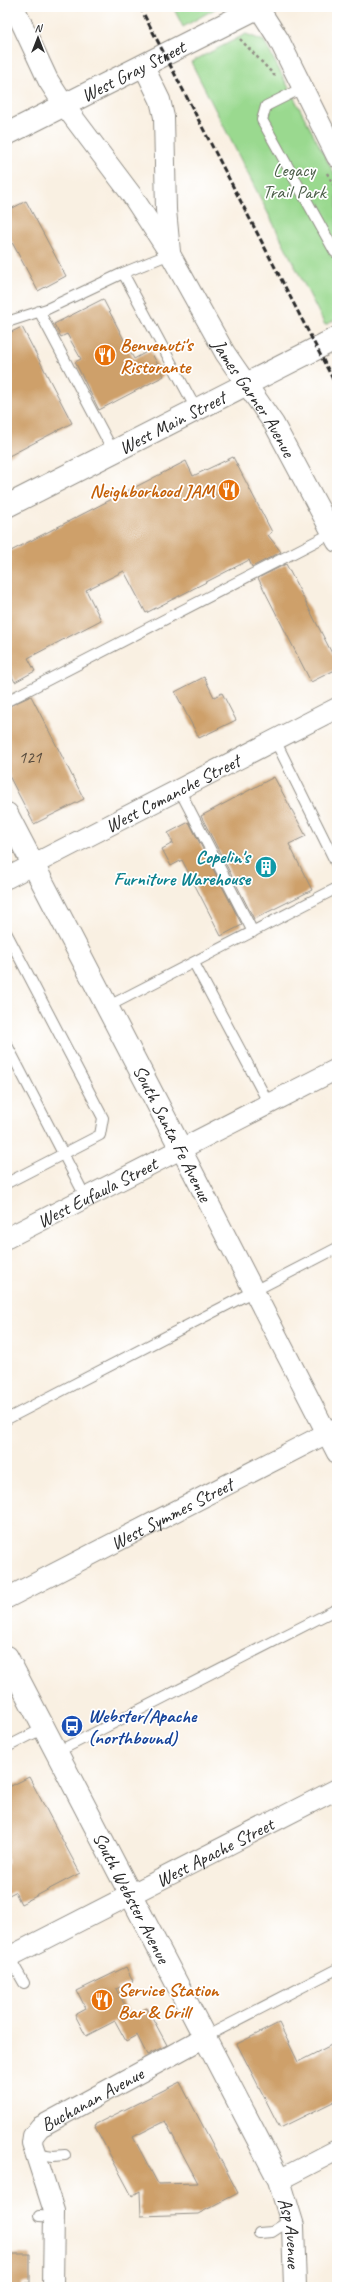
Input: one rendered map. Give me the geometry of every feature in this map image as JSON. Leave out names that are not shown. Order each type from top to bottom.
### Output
[{"type":"street","name":"James Garner Avenue","points":[[14,7],[48,80],[131,194],[170,254],[225,354],[274,424],[335,538]]},
{"type":"street","name":"West Gray Street","points":[[7,134],[259,7]]},
{"type":"street","points":[[259,7],[279,40],[302,88],[336,152]]},
{"type":"street","name":"James Garner Avenue","points":[[143,65],[157,93],[164,117],[166,210],[170,254]]},
{"type":"street","name":"West Main Street","points":[[7,506],[337,338]]},
{"type":"street","name":"West Comanche Street","points":[[7,878],[337,708]]},
{"type":"street","name":"South Santa Fe Avenue","points":[[7,814],[254,1291],[332,1431],[337,1453]]},
{"type":"street","name":"West Eufaula Street","points":[[7,1238],[337,1069]]},
{"type":"street","name":"West Symmes Street","points":[[7,1598],[332,1431]]},
{"type":"street","name":"South Webster Avenue","points":[[7,1657],[280,2180]]},
{"type":"street","name":"West Apache Street","points":[[8,1958],[337,1789]]},
{"type":"street","name":"Buchanan Avenue","points":[[53,2287],[46,2217],[53,2204],[34,2154],[33,2136],[40,2127],[205,2037]]},
{"type":"street","points":[[280,2180],[337,2150]]},
{"type":"street","name":"Asp Avenue","points":[[280,2180],[292,2219],[295,2287]]},
{"type":"lane","points":[[302,88],[266,106],[262,120],[335,252],[337,252]]},
{"type":"lane","points":[[7,322],[39,311],[123,273],[170,254]]},
{"type":"lane","points":[[123,273],[196,409]]},
{"type":"lane","points":[[39,311],[113,451]]},
{"type":"lane","points":[[7,701],[335,538]]},
{"type":"lane","points":[[275,740],[337,864]]},
{"type":"lane","points":[[180,789],[253,932]]},
{"type":"lane","points":[[107,1007],[337,888]]},
{"type":"lane","points":[[7,934],[103,1118],[100,1135],[7,1183]]},
{"type":"lane","points":[[194,963],[269,1104]]},
{"type":"lane","points":[[7,1045],[86,1198]]},
{"type":"lane","points":[[7,1419],[337,1248]]},
{"type":"lane","points":[[57,1752],[337,1609]]},
{"type":"lane","points":[[7,1747],[44,1728]]},
{"type":"lane","points":[[8,1958],[24,1983]]},
{"type":"lane","points":[[205,2037],[337,1969]]},
{"type":"lane","points":[[34,2154],[53,2156],[65,2155]]},
{"type":"lane","points":[[259,2233],[272,2232],[292,2219]]},
{"type":"green space","points":[[173,7],[218,7],[183,27]]},
{"type":"green space","name":"Legacy Trail Park","points":[[246,34],[264,41],[337,179],[337,319],[325,325],[191,62]]},
{"type":"building","points":[[26,201],[66,276],[38,291],[7,233],[7,211]]},
{"type":"building","name":"Benvenuti's Ristorante","points":[[103,299],[134,359],[150,350],[164,376],[99,410],[75,362],[81,359],[67,334],[61,337],[54,324]]},
{"type":"building","points":[[22,327],[72,423],[7,457],[7,334]]},
{"type":"building","points":[[233,457],[272,532],[268,535],[281,552],[252,567],[249,560],[146,613],[124,571],[86,590],[101,620],[28,658],[35,671],[15,682],[7,667],[7,553],[186,461],[193,476]]},
{"type":"building","points":[[286,564],[337,663],[337,669],[311,682],[258,578]]},
{"type":"building","points":[[204,677],[214,697],[222,693],[236,720],[199,738],[175,692]]},
{"type":"building","points":[[31,696],[84,799],[34,824],[7,772],[7,707]]},
{"type":"building","name":"Copelin's Furniture Warehouse","points":[[274,777],[306,836],[289,844],[312,890],[254,919],[201,816]]},
{"type":"building","points":[[189,822],[242,925],[221,936],[182,860],[171,866],[162,849],[173,843],[168,833]]},
{"type":"building","points":[[29,1777],[80,1873],[21,1904],[15,1892],[7,1896],[7,1788]]},
{"type":"building","name":"Service Station Bar & Grill","points":[[126,1967],[133,1981],[116,1989],[131,2016],[147,2008],[167,2045],[147,2055],[137,2035],[126,2041],[115,2021],[86,2036],[75,2015],[86,2009],[77,1991]]},
{"type":"building","points":[[279,2023],[298,2062],[337,2042],[337,2100],[280,2128],[237,2044]]},
{"type":"building","points":[[180,2082],[238,2193],[198,2214],[141,2216],[140,2191],[132,2196],[94,2125]],"holes":[[[165,2121],[198,2183],[158,2184],[133,2137]]]},
{"type":"building","points":[[7,2254],[30,2254],[30,2283],[22,2283],[22,2287],[7,2287]]},
{"type":"railway","points":[[140,7],[337,387]]},
{"type":"place","name":"Benvenuti's Ristorante","points":[[105,355]]},
{"type":"place","name":"Neighborhood JAM","points":[[229,490]]},
{"type":"place","name":"Copelin's Furniture Warehouse","points":[[266,867]]},
{"type":"place","name":"Webster/Apache (northbound)","points":[[72,1726]]},
{"type":"place","name":"Service Station Bar & Grill","points":[[102,2000]]}]
